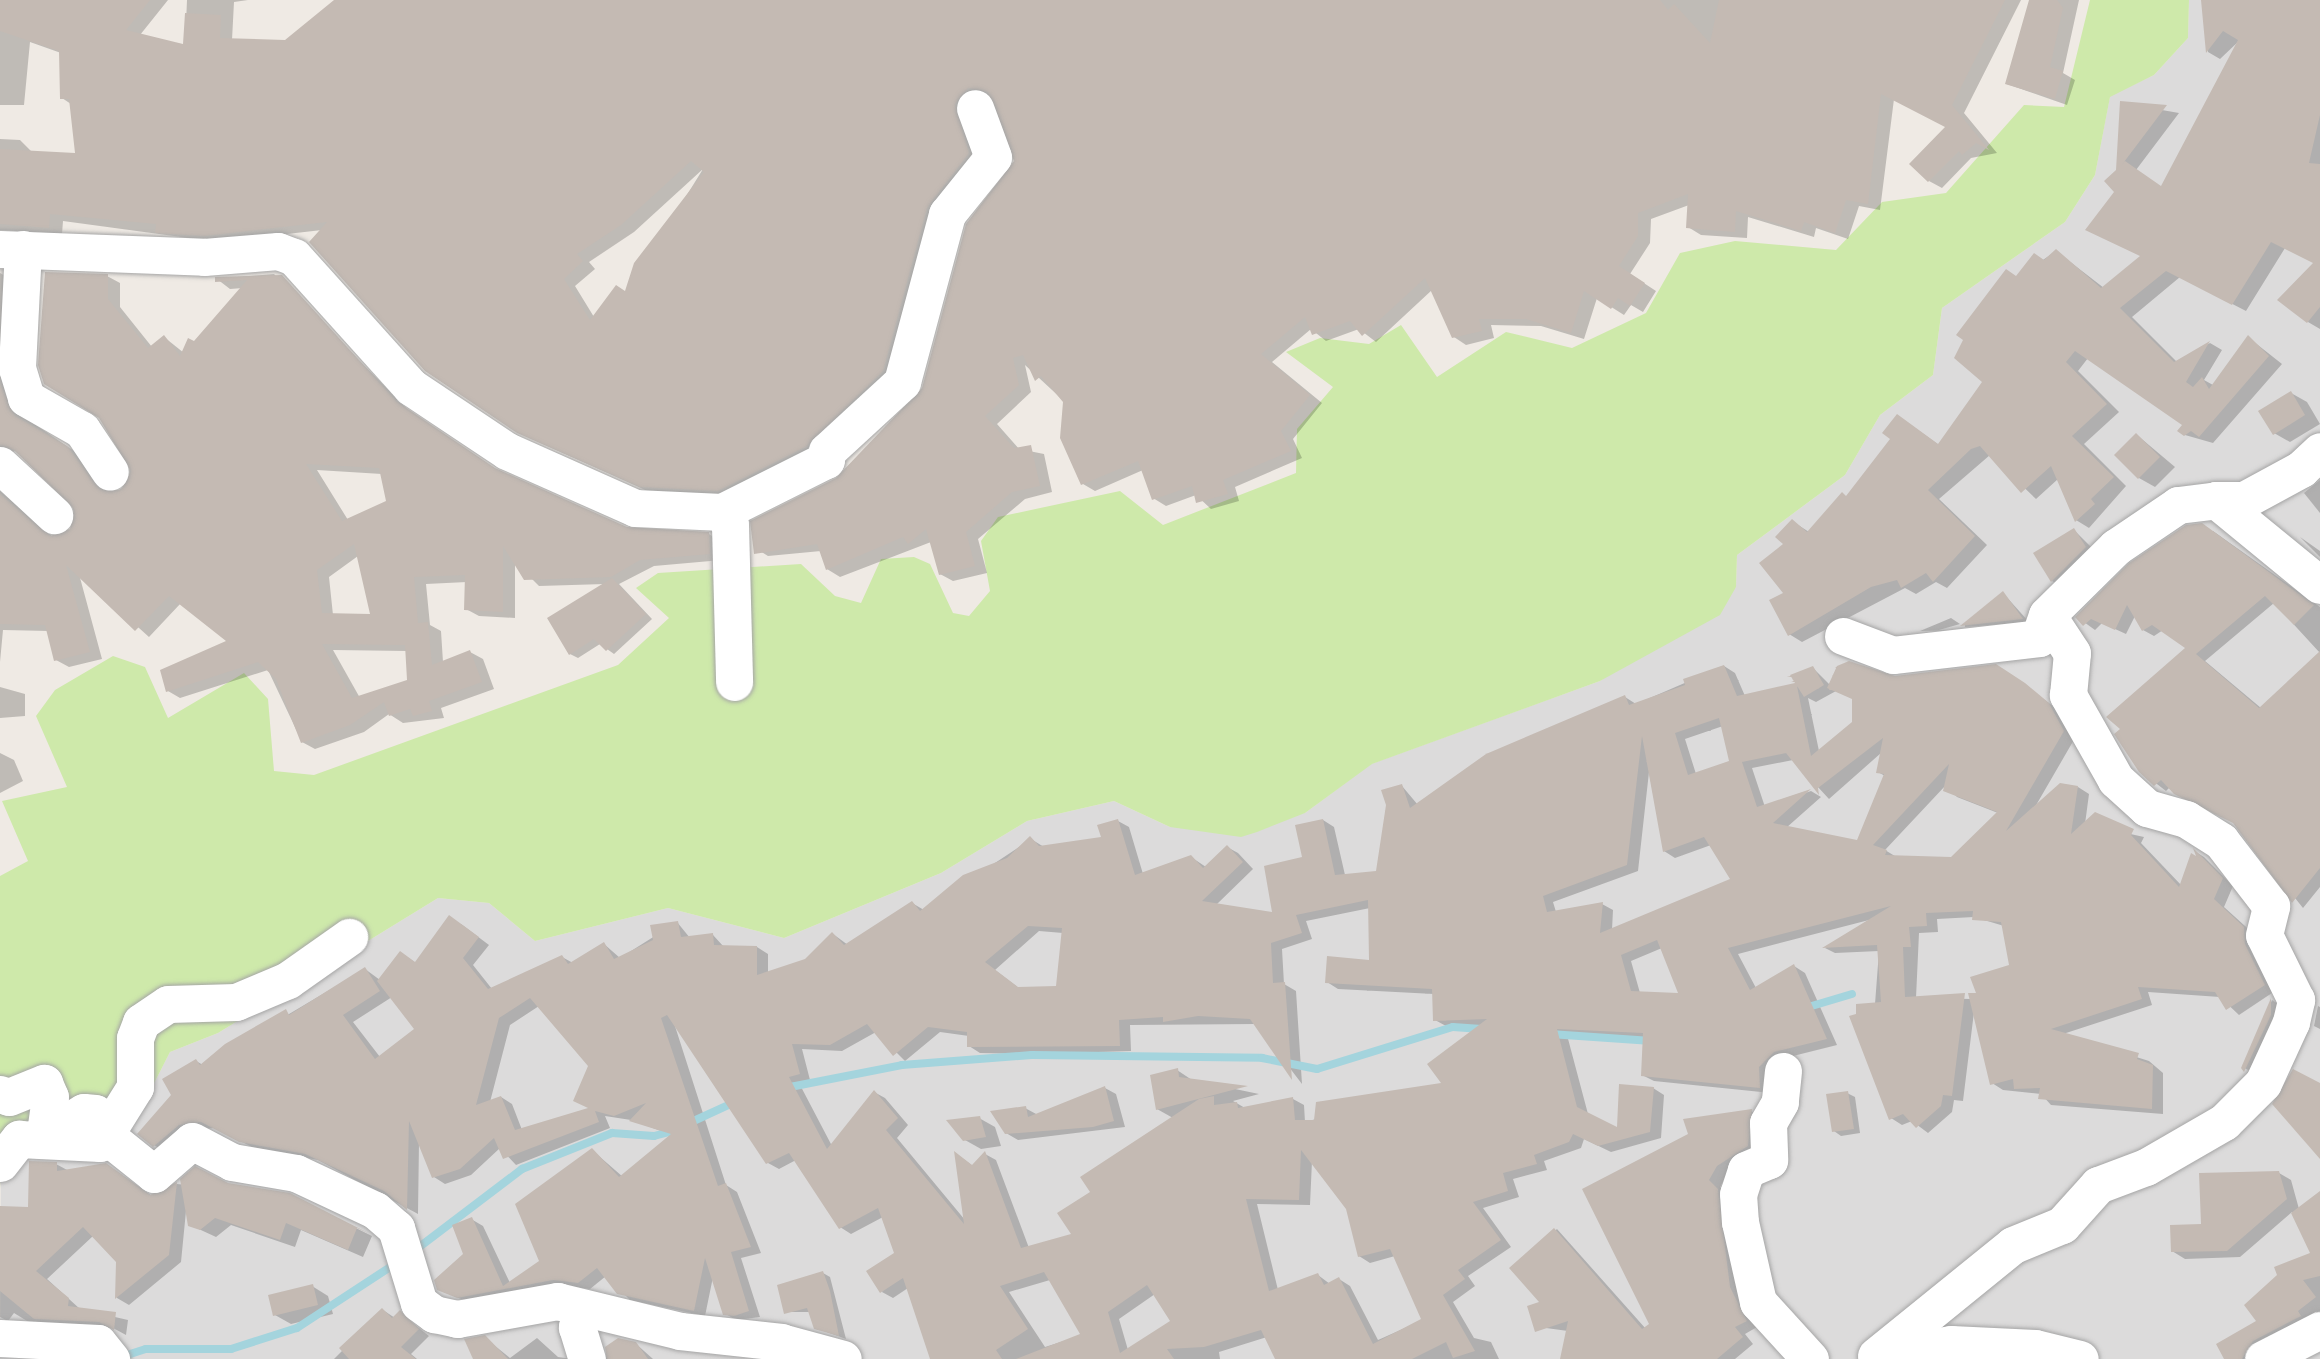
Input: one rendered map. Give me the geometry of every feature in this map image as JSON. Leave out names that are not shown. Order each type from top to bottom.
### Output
[{"type":"street","points":[[110,472],[82,430],[26,398],[17,368],[12,249],[204,257],[278,251],[294,257],[411,387],[507,451],[635,508],[722,512],[826,460],[827,451],[902,382],[947,214],[993,157],[975,108]]},
{"type":"street","points":[[1843,636],[1893,654],[1958,651],[2039,638],[2047,615],[2145,526],[2178,505],[2216,500],[2244,500],[2301,469],[2320,451]]},
{"type":"street","points":[[0,465],[54,515]]},
{"type":"street","points":[[2216,500],[2320,585]]},
{"type":"street","points":[[722,512],[730,525],[734,682]]},
{"type":"street","points":[[1868,1358],[2013,1245],[2062,1225],[2098,1185],[2193,1144],[2224,1122],[2263,1083],[2291,1022],[2296,1000],[2264,935],[2271,906],[2221,841],[2186,819],[2147,808],[2116,780],[2068,695],[2071,653],[2047,615]]},
{"type":"street","points":[[0,1163],[19,1139],[100,1143],[135,1087],[135,1038],[141,1022],[168,1004],[236,1002],[288,980],[349,937]]},
{"type":"street","points":[[1783,1071],[1780,1102],[1768,1124],[1769,1160],[1746,1170],[1738,1194],[1740,1222],[1758,1303],[1810,1359]]},
{"type":"street","points":[[0,1094],[44,1083],[50,1097],[46,1126],[53,1131],[84,1112],[95,1113],[108,1131],[154,1174],[192,1141],[232,1162],[296,1173],[375,1210],[396,1228],[419,1303],[434,1314],[457,1320],[557,1301],[843,1359]]},
{"type":"street","points":[[583,1308],[578,1327],[587,1359]]},
{"type":"street","points":[[2263,1359],[2320,1330]]},
{"type":"street","points":[[0,1338],[98,1343],[111,1359]]},
{"type":"street","points":[[1868,1358],[1951,1344],[2035,1348],[2080,1359]]},
{"type":"shaded area","points":[[2189,0],[2320,0],[2320,1359],[0,1359],[1,1140],[140,1111],[170,1052],[218,1033],[438,898],[489,903],[535,941],[668,908],[784,938],[941,873],[1027,821],[1114,801],[1170,827],[1305,813],[1371,764],[1600,681],[1736,587],[1737,555],[1845,475],[1880,415],[1933,375],[1942,308],[2065,222],[2095,175],[2110,96],[2154,75],[2188,38]]},
{"type":"green space","points":[[2090,0],[2189,0],[2188,38],[2154,75],[2110,97],[2095,175],[2065,222],[1942,308],[1933,375],[1880,415],[1845,475],[1737,555],[1736,587],[1720,615],[1600,681],[1372,764],[1305,813],[1257,832],[1241,837],[1170,827],[1114,801],[1027,821],[941,873],[784,938],[668,908],[535,941],[489,903],[438,898],[218,1033],[170,1052],[140,1111],[1,1140],[0,1190],[0,876],[28,861],[2,801],[67,787],[36,716],[55,690],[113,656],[145,667],[168,718],[244,673],[268,699],[274,771],[314,775],[618,665],[669,618],[636,588],[658,573],[801,564],[835,596],[861,603],[881,559],[914,557],[930,564],[953,613],[969,616],[990,591],[981,541],[998,517],[1120,491],[1163,525],[1296,473],[1297,429],[1333,387],[1286,352],[1320,338],[1369,344],[1401,325],[1437,377],[1506,332],[1572,348],[1646,313],[1680,253],[1735,241],[1836,250],[1882,202],[1946,193],[2024,105],[2064,107]]},
{"type":"building","points":[[0,0],[150,0],[126,30],[183,44],[185,13],[221,15],[220,38],[285,40],[334,0],[1660,0],[1668,10],[1674,4],[1710,43],[1719,0],[2005,0],[1952,105],[1989,150],[1976,143],[1962,155],[1959,151],[1928,182],[1909,164],[1945,127],[1881,94],[1868,204],[1846,200],[1835,233],[1804,222],[1801,231],[1736,211],[1735,232],[1686,228],[1688,194],[1638,213],[1638,236],[1619,266],[1645,283],[1630,306],[1618,298],[1611,309],[1584,291],[1571,333],[1526,319],[1479,319],[1482,331],[1452,338],[1425,278],[1362,336],[1350,321],[1312,335],[1305,317],[1261,354],[1310,395],[1281,431],[1291,451],[1223,480],[1228,494],[1196,503],[1192,486],[1152,500],[1138,461],[1081,485],[1060,438],[1063,402],[1041,376],[1035,381],[1023,355],[1013,358],[1019,385],[985,416],[1014,448],[1031,445],[1040,486],[1012,492],[966,532],[975,566],[939,575],[926,529],[908,544],[903,537],[826,570],[817,544],[754,554],[750,521],[836,478],[922,388],[966,224],[1014,161],[988,92],[968,88],[955,104],[969,153],[927,208],[883,371],[807,446],[718,491],[640,487],[517,433],[425,371],[309,242],[327,222],[204,236],[155,233],[156,224],[50,214],[49,228],[0,224],[0,149],[75,153],[69,99],[60,99],[59,51],[0,31]],"holes":[[[691,161],[704,172],[634,263],[625,291],[616,285],[590,320],[564,279],[583,261],[577,254],[621,225]]]},
{"type":"building","points":[[2029,0],[2057,0],[2063,8],[2050,67],[2063,71],[2055,99],[2005,84]]},
{"type":"building","points":[[2201,0],[2320,0],[2320,115],[2309,163],[2320,164],[2320,307],[2307,323],[2277,300],[2313,263],[2271,242],[2232,305],[2166,271],[2120,308],[2174,362],[2210,341],[2186,382],[2193,387],[2202,377],[2209,389],[2248,335],[2269,356],[2199,437],[2191,431],[2184,436],[2177,431],[2182,425],[2075,351],[2066,362],[2107,404],[2072,436],[2114,477],[2091,499],[2095,504],[2075,522],[2051,466],[2021,493],[1980,446],[1971,449],[1928,490],[1975,536],[1933,582],[1926,573],[1901,588],[1897,580],[1871,587],[1788,636],[1769,600],[1783,593],[1759,563],[1783,544],[1775,537],[1792,519],[1807,532],[1842,492],[1846,496],[1890,439],[1882,433],[1897,414],[1938,444],[1982,382],[1954,358],[1963,340],[1956,335],[2006,269],[2016,276],[2034,253],[2044,260],[2056,249],[2101,288],[2140,256],[2085,230],[2114,192],[2104,181],[2116,170],[2120,101],[2167,105],[2121,166],[2125,161],[2161,186],[2238,40],[2223,31],[2206,53]]},
{"type":"building","points":[[45,272],[108,274],[108,299],[148,348],[164,335],[180,356],[188,338],[194,341],[247,280],[215,282],[215,277],[282,275],[396,401],[495,468],[627,527],[709,532],[710,554],[640,560],[611,577],[524,580],[503,546],[503,612],[464,610],[465,575],[414,577],[418,623],[428,622],[432,665],[470,650],[482,682],[429,701],[432,711],[413,716],[410,709],[389,716],[384,702],[350,725],[301,743],[276,679],[258,662],[166,692],[160,670],[226,641],[169,596],[135,631],[66,565],[90,652],[54,661],[45,625],[0,624],[0,494],[50,536],[70,529],[74,509],[14,450],[0,445],[0,384],[15,416],[67,446],[100,490],[121,490],[131,471],[99,418],[44,384],[38,365]],"holes":[[[306,464],[379,468],[386,501],[342,521]],[[354,544],[370,614],[322,613],[317,570]],[[322,644],[405,645],[407,680],[352,698]]]},
{"type":"building","points":[[2291,391],[2305,415],[2273,435],[2258,411]]},
{"type":"building","points":[[2136,433],[2160,457],[2138,479],[2114,455]]},
{"type":"building","points":[[2202,523],[2314,605],[2294,625],[2265,596],[2196,654],[2259,708],[2320,651],[2320,868],[2292,903],[2233,823],[2174,794],[2161,780],[2154,786],[2139,772],[2114,734],[2120,729],[2106,717],[2185,648],[2152,625],[2142,631],[2127,605],[2115,630],[2091,619],[2083,626],[2075,617],[2129,563],[2186,525]]},
{"type":"building","points":[[2074,528],[2086,547],[2051,582],[2033,553]]},
{"type":"building","points":[[612,578],[646,614],[606,651],[594,639],[569,655],[547,618]]},
{"type":"building","points":[[2003,591],[2023,619],[1960,626]]},
{"type":"building","points":[[1849,661],[1895,676],[1996,664],[2025,683],[2049,703],[2064,731],[2006,831],[2060,783],[2078,786],[2071,834],[2095,812],[2134,829],[2131,835],[2179,887],[2191,853],[2196,856],[2193,848],[2223,878],[2214,899],[2244,927],[2245,944],[2265,985],[2226,1010],[2215,992],[2138,987],[2142,999],[2051,1029],[2139,1053],[2137,1059],[2153,1065],[2152,1109],[2038,1099],[2040,1088],[2014,1089],[2013,1079],[1990,1085],[1968,993],[1976,993],[1970,977],[2009,965],[2001,922],[1972,920],[1973,911],[1926,913],[1927,926],[1909,927],[1911,947],[1903,947],[1905,997],[1965,993],[1952,1096],[1943,1095],[1941,1106],[1916,1128],[1903,1114],[1889,1120],[1849,1016],[1856,1014],[1856,1004],[1881,1002],[1877,945],[1822,948],[1891,906],[1728,948],[1750,990],[1794,964],[1827,1039],[1774,1052],[1759,1067],[1760,1088],[1641,1076],[1643,1033],[1557,1029],[1577,1107],[1617,1127],[1619,1084],[1654,1087],[1650,1132],[1598,1146],[1573,1134],[1569,1142],[1534,1155],[1537,1164],[1503,1173],[1508,1191],[1473,1202],[1501,1240],[1458,1270],[1465,1279],[1443,1295],[1475,1351],[1453,1358],[1446,1342],[1412,1359],[1275,1359],[1261,1330],[1204,1347],[1167,1349],[1174,1359],[1016,1359],[1080,1334],[1044,1272],[1000,1286],[1028,1329],[996,1350],[1002,1359],[930,1359],[903,1278],[880,1293],[866,1271],[894,1253],[878,1208],[839,1229],[789,1153],[766,1164],[667,1015],[661,1018],[718,1186],[726,1183],[751,1247],[731,1252],[749,1311],[734,1316],[723,1315],[705,1258],[694,1311],[617,1294],[597,1268],[578,1283],[553,1280],[457,1298],[437,1290],[434,1280],[463,1254],[452,1225],[472,1217],[503,1286],[539,1261],[515,1204],[592,1148],[619,1177],[671,1134],[629,1121],[646,1103],[614,1116],[595,1111],[599,1122],[503,1159],[494,1138],[460,1169],[432,1178],[409,1121],[407,1210],[384,1191],[305,1154],[239,1142],[201,1122],[179,1125],[153,1147],[137,1134],[171,1095],[162,1079],[196,1059],[200,1065],[225,1044],[286,1009],[289,1015],[365,967],[380,991],[343,1015],[375,1059],[414,1029],[377,981],[400,951],[415,962],[449,915],[479,937],[463,958],[488,989],[562,955],[568,964],[604,942],[614,959],[653,940],[650,925],[678,921],[681,937],[713,933],[714,945],[757,946],[757,975],[805,959],[832,932],[844,945],[912,901],[920,911],[963,875],[1007,858],[1030,836],[1039,846],[1101,837],[1097,825],[1118,819],[1135,875],[1191,855],[1203,868],[1227,845],[1243,862],[1202,901],[1272,912],[1264,866],[1302,857],[1295,825],[1323,819],[1335,875],[1376,871],[1386,805],[1381,790],[1402,784],[1410,808],[1486,754],[1625,695],[1629,705],[1685,685],[1683,679],[1724,665],[1737,696],[1795,683],[1790,675],[1813,666],[1824,685],[1804,697],[1797,686],[1811,756],[1852,722],[1852,699],[1827,688],[1837,666]],"holes":[[[1719,718],[1729,761],[1688,775],[1675,733]],[[1642,736],[1663,852],[1704,837],[1730,879],[1600,933],[1603,902],[1547,912],[1543,896],[1627,865]],[[1883,738],[1876,773],[1884,774],[1857,840],[1773,823],[1811,789],[1757,807],[1742,762],[1786,753],[1819,795],[1818,788]],[[1949,764],[1943,791],[1997,812],[1951,857],[1885,855],[1887,850],[1873,845]],[[1368,900],[1369,960],[1327,956],[1325,983],[1432,989],[1433,1021],[1487,1019],[1427,1064],[1441,1083],[1316,1102],[1314,1120],[1295,1120],[1293,1097],[1238,1108],[1237,1102],[1214,1105],[1214,1096],[1199,1099],[1080,1177],[1090,1192],[1057,1213],[1071,1234],[1021,1248],[985,1151],[972,1165],[954,1151],[964,1224],[886,1130],[898,1118],[874,1090],[827,1149],[789,1077],[800,1074],[792,1044],[830,1045],[867,1024],[893,1056],[928,1027],[967,1032],[967,1047],[1120,1046],[1119,1020],[1163,1017],[1163,1022],[1198,1016],[1250,1019],[1292,1080],[1285,982],[1273,983],[1271,943],[1302,933],[1296,915]],[[1028,926],[1062,928],[1056,986],[1018,987],[985,962]],[[1657,940],[1678,993],[1631,991],[1621,955]],[[530,998],[588,1066],[573,1101],[588,1108],[515,1130],[501,1096],[476,1105],[499,1018]],[[1301,1150],[1346,1209],[1358,1257],[1390,1249],[1421,1319],[1373,1344],[1339,1277],[1324,1285],[1318,1273],[1269,1291],[1246,1199],[1299,1200]],[[1147,1285],[1170,1321],[1120,1353],[1108,1312]]]},
{"type":"building","points":[[2271,998],[2271,1015],[2244,1072],[2241,1068]]},
{"type":"building","points":[[1178,1068],[1179,1077],[1248,1086],[1156,1110],[1150,1075]]},
{"type":"building","points":[[2293,1069],[2320,1083],[2320,1159],[2272,1104]]},
{"type":"building","points":[[1105,1086],[1114,1121],[1093,1127],[1005,1134],[990,1111],[1026,1106],[1028,1117]]},
{"type":"building","points":[[1848,1091],[1854,1129],[1832,1132],[1826,1094]]},
{"type":"building","points":[[1752,1109],[1748,1146],[1717,1166],[1709,1180],[1718,1189],[1730,1287],[1747,1321],[1735,1327],[1743,1337],[1717,1359],[1560,1359],[1568,1321],[1535,1332],[1527,1306],[1539,1302],[1509,1268],[1554,1228],[1642,1329],[1649,1324],[1582,1189],[1688,1134],[1683,1119]]},
{"type":"building","points":[[980,1116],[986,1137],[963,1141],[946,1120]]},
{"type":"building","points":[[29,1161],[57,1162],[57,1171],[106,1163],[150,1195],[177,1182],[169,1255],[115,1299],[116,1262],[83,1227],[36,1271],[69,1298],[68,1306],[116,1312],[114,1330],[99,1322],[34,1319],[0,1291],[0,1206],[28,1207]]},
{"type":"building","points":[[195,1166],[228,1183],[290,1193],[370,1234],[357,1228],[348,1250],[286,1223],[280,1240],[215,1218],[200,1230],[188,1226],[180,1179]]},
{"type":"building","points":[[2279,1171],[2287,1199],[2227,1251],[2171,1252],[2170,1225],[2201,1224],[2199,1173]]},
{"type":"building","points":[[2320,1191],[2320,1276],[2303,1280],[2316,1297],[2298,1311],[2301,1316],[2253,1341],[2242,1359],[2224,1359],[2216,1344],[2256,1321],[2244,1305],[2277,1275],[2274,1267],[2310,1253],[2291,1213]]},
{"type":"building","points":[[823,1271],[839,1336],[814,1329],[807,1308],[784,1314],[777,1285]]},
{"type":"building","points":[[313,1284],[318,1305],[273,1316],[268,1295]]},
{"type":"building","points":[[382,1308],[392,1318],[400,1310],[419,1329],[401,1347],[416,1359],[349,1359],[339,1348]]},
{"type":"building","points":[[485,1335],[508,1359],[473,1359],[464,1339]]},
{"type":"building","points":[[618,1338],[636,1342],[648,1359],[607,1359],[605,1347]]},
{"type":"waterway","points":[[1805,1008],[1852,994]]},
{"type":"waterway","points":[[785,1088],[902,1065],[1032,1055],[1262,1058],[1317,1069],[1453,1027],[1485,1029]]},
{"type":"waterway","points":[[1550,1034],[1652,1041]]},
{"type":"waterway","points":[[687,1124],[735,1102]]},
{"type":"waterway","points":[[414,1251],[522,1169],[612,1133],[654,1136],[676,1130]]},
{"type":"waterway","points":[[118,1358],[146,1349],[231,1349],[297,1328],[398,1262]]}]
